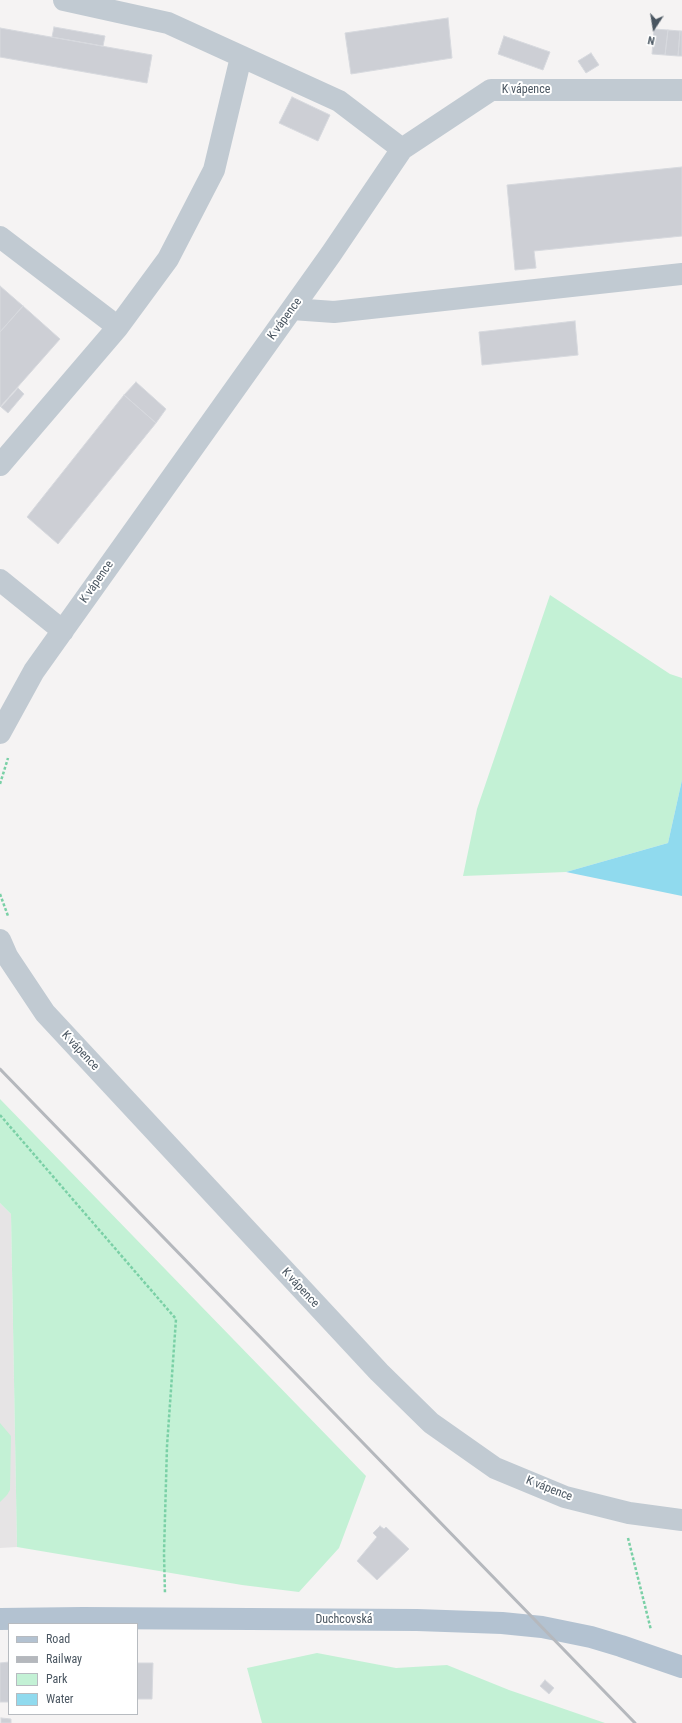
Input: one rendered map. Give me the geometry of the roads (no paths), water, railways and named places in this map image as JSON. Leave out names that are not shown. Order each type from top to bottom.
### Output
[{"type":"main road","name":"Duchcovská","points":[[0,1619],[165,1618],[417,1620],[502,1623],[566,1632],[621,1646],[654,1656],[682,1667]]},
{"type":"street","points":[[64,0],[168,23],[339,101],[402,149]]},
{"type":"street","points":[[0,465],[118,327],[168,259],[214,170],[241,57]]},
{"type":"street","name":"K vápence","points":[[0,733],[34,671],[292,309],[402,149],[491,90],[682,90]]},
{"type":"street","points":[[0,237],[118,327]]},
{"type":"street","points":[[292,309],[334,312],[682,274]]},
{"type":"street","points":[[0,580],[62,631]]},
{"type":"street","name":"K vápence","points":[[0,940],[8,956],[45,1013],[378,1372],[431,1423],[495,1468],[565,1497],[629,1513],[682,1520]]},
{"type":"water","points":[[682,780],[682,896],[566,872],[668,843]]},
{"type":"railway","points":[[0,1069],[635,1723]]}]
